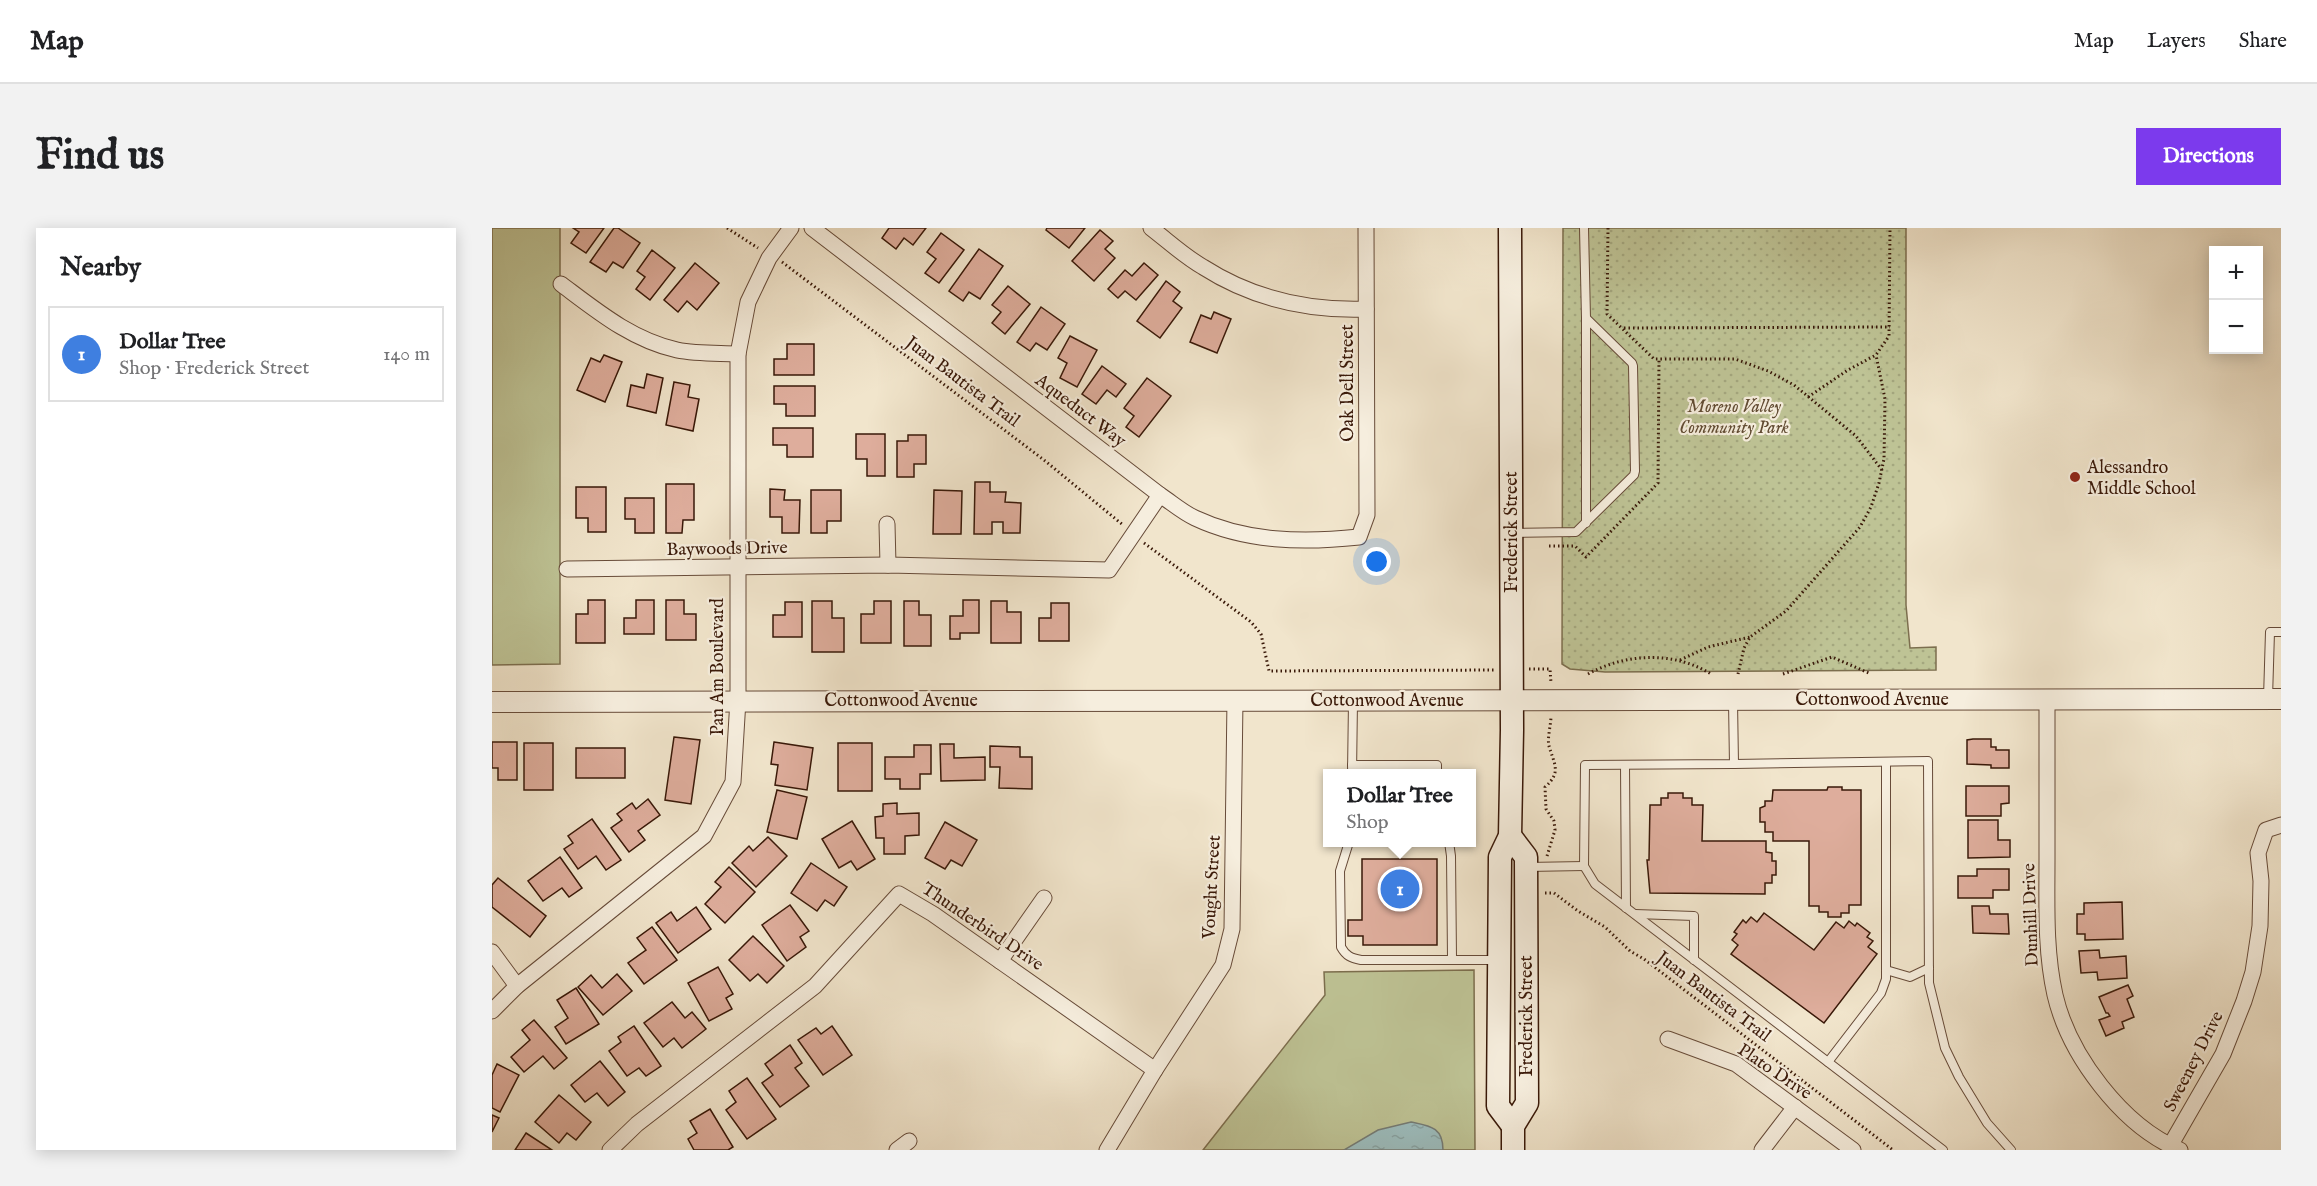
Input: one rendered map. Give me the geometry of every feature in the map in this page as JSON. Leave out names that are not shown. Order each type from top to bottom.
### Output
[{"type":"main road","name":"Frederick Street","points":[[1510,228],[1510,836],[1500,857],[1498,1106],[1513,1126]]},
{"type":"main road","name":"Frederick Street","points":[[1510,836],[1536,866],[1526,1055],[1527,1103],[1513,1126],[1513,1150]]},
{"type":"main road","points":[[1499,960],[1509,967],[1513,981],[1515,1037],[1526,1055]]},
{"type":"street","name":"Pan Am Boulevard","points":[[492,1011],[517,986],[704,836],[733,783],[738,700],[738,354],[748,302],[770,258],[791,228]]},
{"type":"street","name":"Aqueduct Way","points":[[812,228],[1160,495],[1192,517],[1240,535],[1269,539],[1324,541],[1359,537]]},
{"type":"street","points":[[1151,228],[1201,267],[1236,286],[1308,308],[1366,309]]},
{"type":"street","name":"Oak Dell Street","points":[[1359,537],[1367,515],[1366,228]]},
{"type":"street","points":[[561,284],[622,328],[646,339],[678,350],[738,354]]},
{"type":"street","name":"Baywoods Drive","points":[[567,569],[888,565],[1109,570],[1160,495]]},
{"type":"street","points":[[887,524],[888,565]]},
{"type":"street","name":"Vought Street","points":[[1107,1150],[1155,1070],[1223,965],[1232,929],[1235,699]]},
{"type":"street","name":"Cottonwood Avenue","points":[[492,702],[2275,699]]},
{"type":"street","name":"Dunhill Drive","points":[[2047,700],[2048,954],[2056,997],[2070,1038],[2091,1072],[2116,1104],[2142,1126],[2175,1148]]},
{"type":"street","name":"Sweeney Drive","points":[[2175,1148],[2223,1054],[2244,1001],[2253,972],[2260,926],[2261,881],[2258,853],[2266,830],[2281,825]]},
{"type":"street","name":"Thunderbird Drive","points":[[610,1150],[638,1124],[815,986],[899,894],[933,914],[1155,1070]]},
{"type":"street","points":[[1000,961],[1044,898]]},
{"type":"street","points":[[492,952],[517,986]]},
{"type":"street","name":"Plato Drive","points":[[1668,1039],[1736,1064],[1853,1150]]},
{"type":"street","points":[[1762,1150],[1795,1107]]},
{"type":"lane","points":[[1584,228],[1586,523]]},
{"type":"lane","points":[[1511,533],[1576,532],[1634,475],[1632,363],[1586,318]]},
{"type":"lane","points":[[2275,699],[2271,632],[2281,632]]},
{"type":"lane","points":[[1353,699],[1352,769],[1437,765],[1437,769]]},
{"type":"lane","points":[[1733,699],[1734,764]]},
{"type":"lane","points":[[1943,1150],[1595,884],[1584,866],[1585,765],[1928,761],[1929,983],[1945,1047],[1959,1077],[1988,1123],[2011,1150]]},
{"type":"lane","points":[[1828,1062],[1881,993],[1886,979],[1886,762]]},
{"type":"lane","points":[[1625,765],[1626,908]]},
{"type":"lane","points":[[1348,847],[1340,871],[1341,947],[1351,958],[1362,960],[1452,958],[1499,960]]},
{"type":"lane","points":[[1450,847],[1452,958]]},
{"type":"lane","points":[[1536,866],[1584,866]]},
{"type":"lane","points":[[1635,914],[1694,916],[1694,960]]},
{"type":"lane","points":[[1886,970],[1910,977],[1929,968]]},
{"type":"path","points":[[727,228],[754,246]]},
{"type":"path","points":[[1608,228],[1607,314],[1654,359],[1735,359],[1768,371],[1794,386],[1856,436],[1882,470]]},
{"type":"path","points":[[1808,397],[1848,370],[1876,355],[1885,344],[1890,327],[1890,228]]},
{"type":"path","name":"Juan Bautista Trail","points":[[786,264],[1121,522]]},
{"type":"path","points":[[1622,328],[1890,327]]},
{"type":"path","points":[[1738,674],[1744,648],[1750,638],[1786,611],[1860,527],[1871,507],[1884,459],[1885,399],[1876,355]]},
{"type":"path","points":[[1149,546],[1251,622],[1262,634],[1269,671],[1473,670]]},
{"type":"path","points":[[1679,661],[1707,648],[1750,638]]},
{"type":"path","points":[[1783,674],[1832,657],[1871,674]]},
{"type":"path","points":[[1588,674],[1602,666],[1651,658],[1699,666],[1712,674]]},
{"type":"path","points":[[1536,866],[1548,852],[1555,830],[1554,821],[1546,809],[1545,786],[1552,780],[1556,770],[1554,757],[1548,745],[1550,730]]},
{"type":"path","name":"Juan Bautista Trail","points":[[1536,866],[1545,893],[1554,893],[1605,927],[1630,951],[1644,959],[1893,1150]]},
{"type":"green space","points":[[492,228],[560,228],[560,664],[492,665]]},
{"type":"green space","name":"Moreno Valley Community Park","points":[[1563,228],[1906,228],[1906,605],[1910,648],[1936,647],[1936,670],[1605,672],[1570,669],[1562,664]]},
{"type":"green space","points":[[1474,970],[1475,1150],[1203,1150],[1325,995],[1324,972]]},
{"type":"water","points":[[1411,1122],[1438,1132],[1441,1136],[1443,1150],[1344,1150],[1378,1130]]},
{"type":"building","points":[[573,228],[604,228],[586,253],[571,243],[579,232]]},
{"type":"building","points":[[614,228],[618,228],[640,243],[623,268],[613,262],[606,272],[590,262]]},
{"type":"building","points":[[889,228],[926,228],[913,245],[904,238],[896,249],[882,238]]},
{"type":"building","points":[[1047,228],[1085,228],[1069,248],[1046,230]]},
{"type":"building","points":[[1100,230],[1113,241],[1105,249],[1115,258],[1094,281],[1072,261]]},
{"type":"building","points":[[941,233],[964,250],[939,283],[925,273],[936,259],[927,252]]},
{"type":"building","points":[[979,249],[1003,266],[980,299],[969,292],[963,301],[949,291]]},
{"type":"building","points":[[652,250],[675,268],[650,300],[636,289],[645,277],[637,271]]},
{"type":"building","points":[[695,263],[719,283],[697,310],[687,301],[678,312],[664,300]]},
{"type":"building","points":[[1144,263],[1158,275],[1136,300],[1125,291],[1118,298],[1108,289],[1125,270],[1132,276]]},
{"type":"building","points":[[1166,281],[1180,292],[1173,301],[1182,308],[1160,338],[1137,321]]},
{"type":"building","points":[[1008,286],[1030,304],[1005,334],[992,323],[1001,312],[992,305]]},
{"type":"building","points":[[1041,307],[1065,324],[1047,350],[1036,343],[1030,351],[1017,342]]},
{"type":"building","points":[[1214,312],[1231,319],[1217,353],[1190,342],[1201,315],[1211,319]]},
{"type":"building","points":[[1070,336],[1097,350],[1077,387],[1060,378],[1067,363],[1058,358]]},
{"type":"building","points":[[787,344],[814,344],[814,375],[774,375],[774,359],[787,359]]},
{"type":"building","points":[[604,355],[622,362],[605,402],[577,390],[591,358],[600,362]]},
{"type":"building","points":[[1102,366],[1126,384],[1116,397],[1107,390],[1096,404],[1082,394]]},
{"type":"building","points":[[647,374],[663,378],[656,413],[627,406],[631,385],[644,388]]},
{"type":"building","points":[[1147,378],[1171,396],[1139,437],[1126,427],[1134,416],[1124,408]]},
{"type":"building","points":[[674,382],[690,385],[688,397],[699,399],[693,431],[666,425]]},
{"type":"building","points":[[774,386],[815,386],[815,416],[786,416],[786,404],[774,404]]},
{"type":"building","points":[[773,428],[813,428],[813,457],[787,457],[787,445],[773,445]]},
{"type":"building","points":[[856,434],[885,434],[885,476],[867,476],[867,459],[856,459]]},
{"type":"building","points":[[908,435],[926,435],[926,464],[914,464],[914,477],[897,477],[897,441],[908,441]]},
{"type":"building","points":[[975,482],[990,482],[990,492],[1006,492],[1005,502],[1021,503],[1020,533],[1003,533],[1003,522],[992,522],[992,534],[974,534]]},
{"type":"building","points":[[666,484],[694,484],[694,520],[683,520],[682,533],[666,533]]},
{"type":"building","points":[[576,487],[606,487],[606,532],[588,532],[588,518],[576,518]]},
{"type":"building","points":[[770,489],[785,490],[784,500],[800,500],[799,533],[782,533],[782,517],[770,517]]},
{"type":"building","points":[[811,490],[841,490],[841,521],[827,521],[827,533],[811,533]]},
{"type":"building","points":[[934,490],[962,491],[961,534],[933,534]]},
{"type":"building","points":[[625,498],[654,498],[654,533],[635,533],[635,519],[625,519]]},
{"type":"building","points":[[588,600],[605,600],[605,643],[576,643],[576,614],[588,614]]},
{"type":"building","points":[[636,600],[654,600],[654,634],[624,634],[624,618],[636,618]]},
{"type":"building","points":[[666,600],[684,600],[684,614],[696,614],[696,640],[666,640]]},
{"type":"building","points":[[963,600],[979,600],[979,633],[960,633],[960,639],[950,639],[950,616],[963,616]]},
{"type":"building","points":[[812,601],[832,601],[832,618],[844,618],[844,652],[812,652]]},
{"type":"building","points":[[874,601],[891,601],[891,643],[861,643],[861,614],[874,614]]},
{"type":"building","points":[[904,601],[919,601],[919,615],[931,615],[931,646],[904,646]]},
{"type":"building","points":[[991,601],[1007,601],[1007,612],[1021,612],[1021,643],[991,643]]},
{"type":"building","points":[[785,602],[802,602],[802,637],[773,637],[773,615],[785,615]]},
{"type":"building","points":[[1051,603],[1069,603],[1069,641],[1039,641],[1039,618],[1051,618]]},
{"type":"building","points":[[674,737],[700,740],[691,804],[665,800]]},
{"type":"building","points":[[1991,739],[1991,747],[1996,747],[1996,750],[2009,750],[2009,768],[1967,764],[1967,740]]},
{"type":"building","points":[[492,742],[517,742],[517,780],[498,780],[498,768],[492,768]]},
{"type":"building","points":[[774,742],[813,748],[807,790],[775,785],[778,765],[771,764]]},
{"type":"building","points":[[524,743],[553,743],[553,790],[524,790]]},
{"type":"building","points":[[838,743],[872,743],[872,791],[838,791]]},
{"type":"building","points":[[940,744],[954,744],[954,758],[985,757],[985,780],[941,781]]},
{"type":"building","points":[[914,745],[931,745],[931,774],[920,774],[920,789],[900,789],[900,779],[885,779],[885,757],[914,757]]},
{"type":"building","points":[[990,746],[1020,747],[1020,757],[1032,757],[1032,789],[999,788],[1000,767],[990,767]]},
{"type":"building","points":[[576,748],[625,748],[625,778],[576,778]]},
{"type":"building","points":[[1966,786],[2009,786],[2009,803],[2001,804],[2001,816],[1966,816]]},
{"type":"building","points":[[1828,787],[1861,790],[1861,905],[1849,905],[1849,913],[1841,913],[1841,917],[1828,917],[1828,912],[1819,912],[1819,906],[1809,906],[1809,841],[1773,841],[1773,832],[1765,832],[1765,822],[1760,822],[1760,808],[1765,806],[1765,801],[1772,801],[1773,790],[1827,790]]},
{"type":"building","points":[[777,790],[807,797],[797,839],[767,832]]},
{"type":"building","points":[[1668,793],[1683,793],[1683,798],[1692,798],[1692,805],[1703,805],[1702,841],[1766,841],[1766,852],[1772,853],[1772,861],[1776,861],[1776,875],[1772,875],[1772,883],[1765,883],[1765,894],[1650,893],[1647,860],[1649,860],[1650,805],[1661,805],[1661,798],[1668,798]]},
{"type":"building","points":[[648,799],[660,815],[638,831],[645,840],[629,852],[611,828],[622,820],[617,814],[632,803],[636,809]]},
{"type":"building","points":[[897,803],[897,814],[919,813],[919,835],[905,836],[905,854],[884,854],[884,838],[876,838],[875,817],[883,816],[883,804]]},
{"type":"building","points":[[592,819],[621,860],[606,870],[596,856],[578,869],[564,849],[573,843],[568,836]]},
{"type":"building","points":[[1968,820],[1998,820],[1998,840],[2010,840],[2010,857],[1968,858]]},
{"type":"building","points":[[852,821],[875,859],[857,870],[851,861],[839,868],[822,839]]},
{"type":"building","points":[[945,822],[977,840],[962,866],[951,860],[945,869],[925,858]]},
{"type":"building","points":[[768,837],[787,856],[756,887],[732,863],[749,846],[753,851]]},
{"type":"building","points":[[560,857],[582,888],[569,897],[562,888],[543,901],[528,881]]},
{"type":"building","points":[[1362,859],[1437,859],[1437,945],[1363,945],[1363,936],[1348,936],[1348,920],[1362,920]]},
{"type":"building","points":[[811,863],[847,887],[834,906],[825,900],[817,911],[791,893]]},
{"type":"building","points":[[729,867],[755,892],[725,923],[705,904],[721,887],[715,882]]},
{"type":"building","points":[[1977,869],[2009,869],[2009,890],[1993,890],[1993,898],[1958,898],[1958,876],[1977,876]]},
{"type":"building","points":[[498,878],[546,916],[530,937],[492,907],[492,885]]},
{"type":"building","points":[[2122,902],[2123,939],[2085,940],[2085,934],[2077,934],[2077,914],[2084,914],[2084,903]]},
{"type":"building","points":[[790,905],[809,931],[800,937],[806,947],[787,961],[762,925]]},
{"type":"building","points":[[1972,906],[1989,906],[1990,914],[2008,914],[2009,934],[1973,933]]},
{"type":"building","points":[[696,907],[711,929],[678,953],[656,923],[671,912],[677,921]]},
{"type":"building","points":[[1764,913],[1814,950],[1836,922],[1844,928],[1849,921],[1855,926],[1857,923],[1870,933],[1867,937],[1873,941],[1868,947],[1877,954],[1824,1023],[1731,954],[1738,945],[1732,940],[1737,934],[1734,932],[1743,920],[1746,923],[1751,917],[1757,922]]},
{"type":"building","points":[[652,927],[677,960],[644,984],[628,963],[646,950],[637,938]]},
{"type":"building","points":[[753,936],[784,966],[767,983],[758,974],[750,981],[729,960]]},
{"type":"building","points":[[2099,950],[2100,958],[2126,956],[2127,978],[2098,980],[2097,972],[2081,973],[2079,951]]},
{"type":"building","points":[[718,967],[733,994],[726,998],[732,1009],[709,1021],[688,983]]},
{"type":"building","points":[[617,974],[632,991],[603,1015],[578,987],[591,975],[602,988]]},
{"type":"building","points":[[2128,985],[2133,996],[2127,999],[2134,1017],[2122,1022],[2124,1028],[2106,1036],[2099,1020],[2110,1016],[2106,1013],[2099,997]]},
{"type":"building","points":[[576,988],[599,1024],[566,1044],[555,1027],[568,1018],[557,1000]]},
{"type":"building","points":[[672,1002],[685,1018],[692,1012],[706,1029],[682,1048],[674,1038],[663,1047],[644,1023]]},
{"type":"building","points":[[534,1020],[567,1058],[554,1069],[543,1056],[524,1072],[511,1057],[530,1040],[522,1030]]},
{"type":"building","points":[[634,1026],[661,1066],[646,1076],[639,1068],[627,1076],[609,1051],[621,1042],[618,1037]]},
{"type":"building","points":[[832,1026],[852,1055],[823,1075],[798,1040],[816,1028],[821,1034]]},
{"type":"building","points":[[790,1045],[802,1063],[795,1068],[809,1086],[780,1107],[762,1083],[773,1075],[765,1064]]},
{"type":"building","points":[[600,1061],[625,1092],[608,1106],[597,1093],[585,1102],[571,1085]]},
{"type":"building","points":[[497,1064],[519,1075],[500,1112],[492,1108],[492,1075]]},
{"type":"building","points":[[747,1078],[776,1119],[747,1139],[726,1110],[736,1102],[729,1091]]},
{"type":"building","points":[[559,1095],[591,1122],[576,1140],[567,1133],[559,1143],[535,1122]]},
{"type":"building","points":[[710,1109],[733,1147],[728,1150],[694,1150],[688,1139],[697,1133],[690,1121]]},
{"type":"building","points":[[492,1115],[499,1118],[492,1132]]},
{"type":"building","points":[[526,1133],[552,1150],[515,1150]]},
{"type":"place","name":"Alessandro Middle School","points":[[2075,477]]},
{"type":"place","name":"Dollar Tree","points":[[1400,889]]}]
